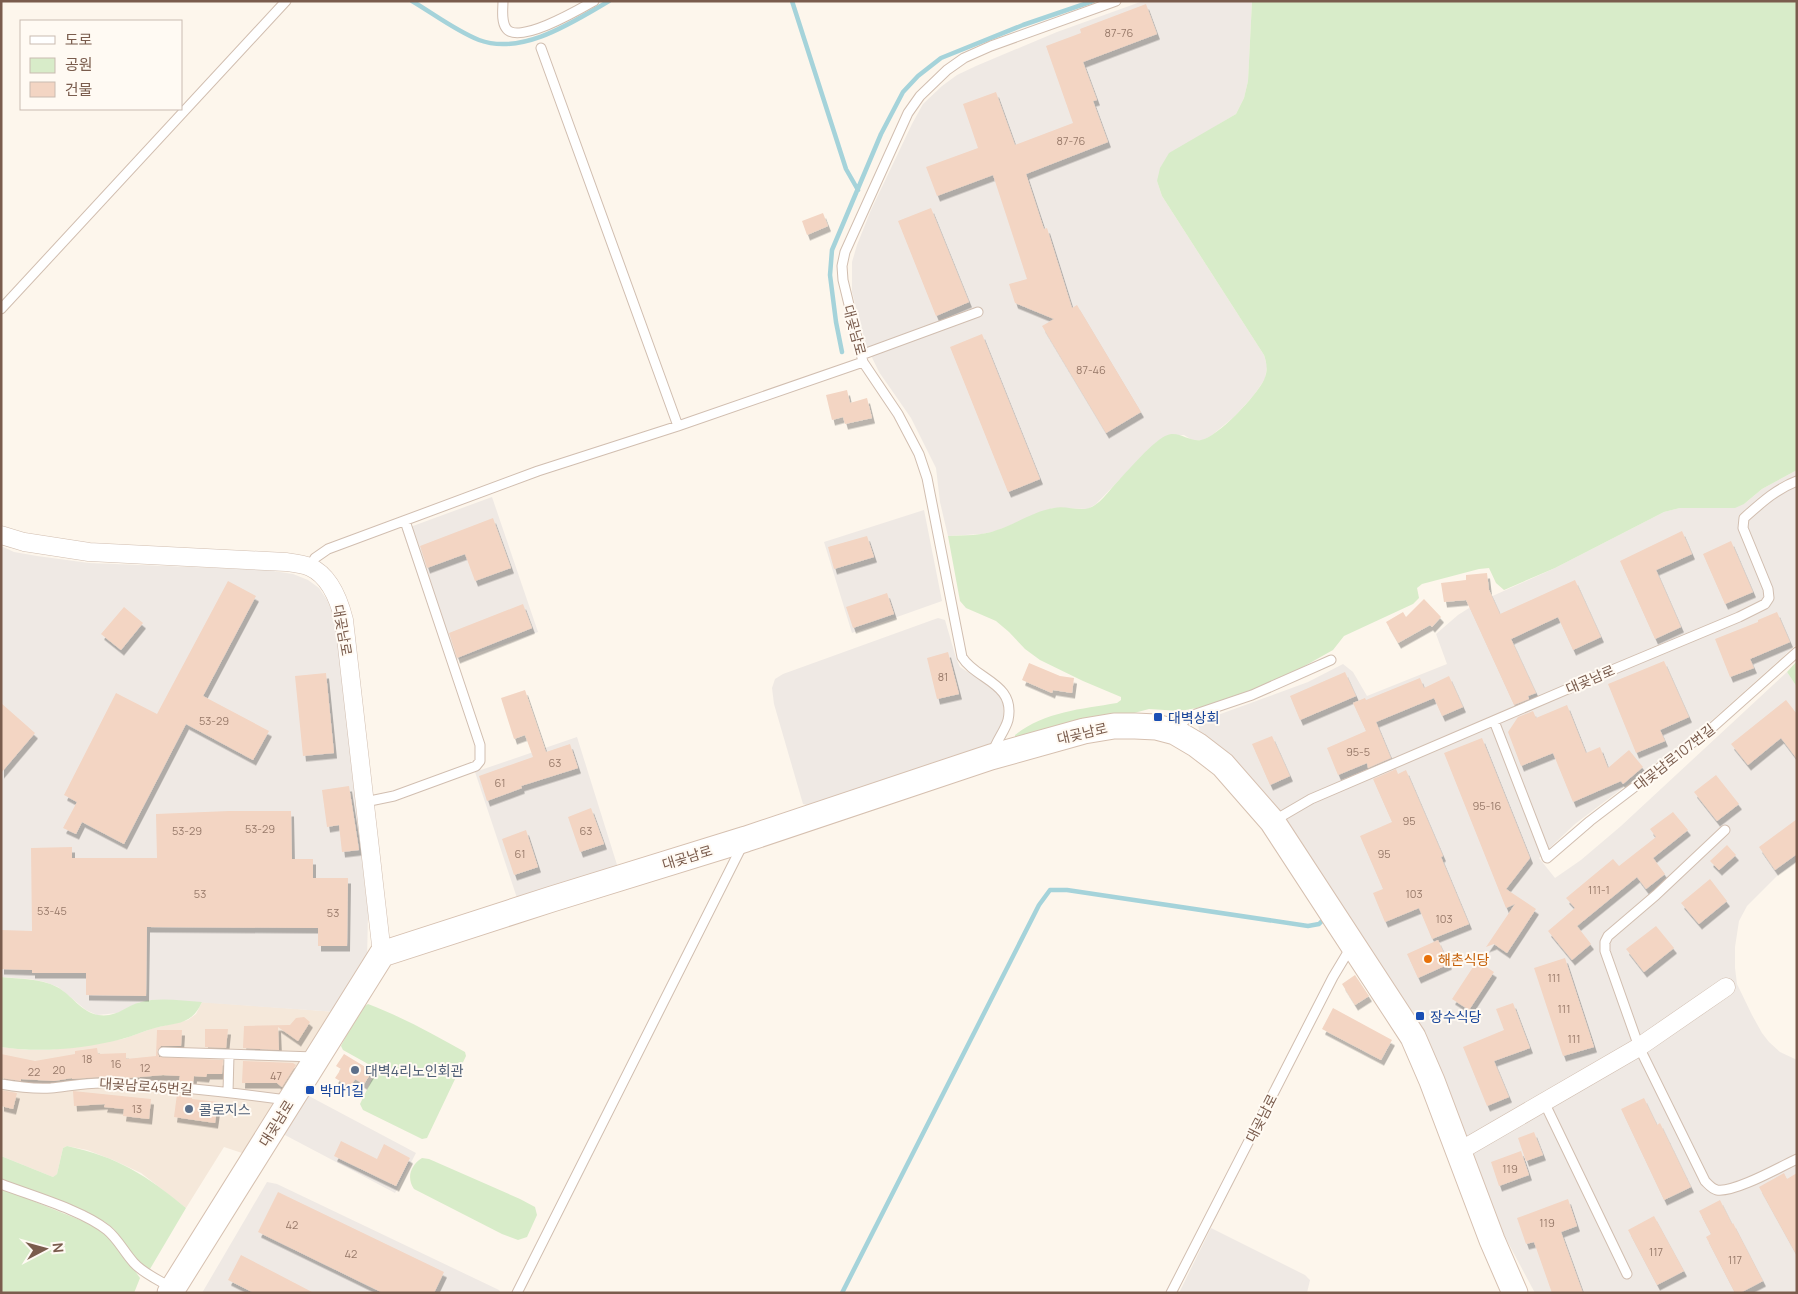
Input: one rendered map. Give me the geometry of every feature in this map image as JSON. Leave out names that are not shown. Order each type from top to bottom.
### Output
[{"type":"street","points":[[1,535],[24,542],[89,552],[286,562],[310,567]]},
{"type":"street","name":"대곶남로","points":[[171,1290],[382,954],[344,620],[340,604],[332,589],[321,574],[310,567]]},
{"type":"street","name":"대곶남로","points":[[382,954],[991,758],[1084,731],[1114,726],[1156,727],[1175,732],[1197,745],[1224,765],[1272,821],[1413,1036],[1492,1240],[1515,1293]]},
{"type":"street","points":[[1458,1152],[1639,1047],[1726,988]]},
{"type":"lane","points":[[1,309],[286,1]]},
{"type":"lane","points":[[503,1],[505,28],[510,32],[517,33],[547,26],[594,1]]},
{"type":"lane","name":"대곶남로","points":[[991,758],[995,745],[1008,722],[1007,702],[997,684],[966,664],[962,657],[927,478],[919,454],[898,414],[862,358],[843,280],[842,266],[845,252],[902,126],[920,96],[947,70],[964,58],[991,46],[1116,1]]},
{"type":"lane","points":[[541,48],[678,426]]},
{"type":"lane","points":[[310,567],[315,558],[328,548],[538,471],[678,426],[862,358],[978,312]]},
{"type":"lane","name":"대곶남로","points":[[1272,821],[1311,799],[1766,604],[1769,598],[1768,589],[1743,528],[1744,518],[1783,486],[1797,480]]},
{"type":"lane","points":[[365,802],[403,792],[476,766],[480,761],[480,745],[405,521]]},
{"type":"lane","name":"대곶남로107번길","points":[[1494,721],[1547,858],[1590,821],[1713,727],[1797,652]]},
{"type":"lane","points":[[1175,732],[1190,716],[1252,695],[1331,660]]},
{"type":"lane","points":[[1725,830],[1656,895],[1608,936],[1605,942],[1605,951],[1639,1047],[1682,1138],[1705,1181],[1716,1190],[1735,1188],[1797,1159]]},
{"type":"lane","points":[[517,1293],[746,838]]},
{"type":"lane","name":"대곶남로","points":[[1171,1293],[1333,977],[1353,943]]},
{"type":"lane","points":[[163,1052],[318,1057]]},
{"type":"lane","points":[[228,1092],[229,1055]]},
{"type":"lane","name":"대곶남로45번길","points":[[1,1084],[21,1088],[50,1088],[86,1082],[108,1083],[228,1092],[290,1101]]},
{"type":"lane","points":[[1544,1102],[1627,1274]]},
{"type":"lane","points":[[1,1184],[82,1215],[95,1222],[118,1240],[128,1256],[142,1270],[171,1290]]},
{"type":"shaded area","points":[[1143,1],[1252,1],[1248,81],[1244,98],[1236,114],[1216,126],[1157,181],[1162,196],[1264,355],[1267,366],[1265,379],[1254,395],[1235,416],[1211,436],[1203,440],[1192,440],[1184,435],[1166,436],[1157,442],[1096,504],[1088,509],[1053,508],[996,531],[982,534],[948,536],[940,502],[936,468],[911,418],[879,372],[866,345],[852,292],[852,262],[857,245],[871,210],[912,124],[923,104],[942,86],[957,75],[976,66],[1057,32]]},
{"type":"shaded area","points":[[1797,470],[1797,644],[1710,722],[1575,824],[1539,858],[1555,878],[1581,860],[1621,826],[1787,672],[1797,687],[1797,861],[1778,875],[1747,906],[1739,921],[1735,947],[1735,968],[1737,984],[1762,1033],[1780,1052],[1797,1060],[1797,1293],[1535,1293],[1504,1235],[1461,1127],[1200,735],[1198,725],[1204,720],[1308,682],[1343,664],[1353,672],[1367,696],[1447,664],[1436,634],[1458,615],[1477,603],[1555,568],[1664,512],[1680,508],[1744,504],[1762,489]]},
{"type":"shaded area","points":[[492,497],[538,632],[448,663],[402,530]]},
{"type":"shaded area","points":[[924,510],[942,601],[852,633],[824,542]]},
{"type":"shaded area","points":[[1,546],[14,552],[89,563],[267,570],[293,574],[308,580],[319,588],[335,618],[368,913],[367,960],[337,1012],[152,1000],[140,1002],[118,1013],[97,1015],[86,1010],[58,987],[30,979],[1,977]]},
{"type":"shaded area","points":[[938,618],[945,620],[960,667],[997,691],[1003,704],[1004,718],[989,750],[814,807],[803,804],[774,704],[772,688],[775,679],[783,674]]},
{"type":"shaded area","points":[[577,737],[618,868],[518,901],[475,772]]},
{"type":"shaded area","points":[[202,1002],[337,1012],[249,1150],[242,1153],[224,1147],[186,1208],[141,1173],[87,1150],[67,1146],[63,1148],[57,1174],[53,1177],[1,1156],[1,1047],[50,1050],[123,1039],[154,1028],[188,1020],[196,1014]]},
{"type":"shaded area","points":[[307,1095],[416,1153],[395,1193],[283,1134]]},
{"type":"shaded area","points":[[267,1182],[277,1184],[499,1290],[501,1293],[202,1293]]},
{"type":"shaded area","points":[[1211,1228],[1305,1275],[1310,1280],[1307,1293],[1179,1293]]},
{"type":"green space","points":[[1252,1],[1797,1],[1797,470],[1762,489],[1744,504],[1735,508],[1680,508],[1664,512],[1555,568],[1504,590],[1496,583],[1489,568],[1422,584],[1417,588],[1419,598],[1413,604],[1344,636],[1333,650],[1301,668],[1255,689],[1222,701],[1180,711],[1149,709],[1015,739],[1015,735],[1038,721],[1063,713],[1117,703],[1121,700],[1121,697],[1040,660],[1025,649],[996,621],[966,608],[960,601],[948,536],[991,532],[1039,512],[1059,507],[1090,508],[1103,498],[1144,453],[1165,436],[1174,434],[1201,440],[1217,432],[1245,405],[1260,387],[1265,377],[1267,368],[1264,355],[1162,196],[1157,181],[1160,168],[1169,153],[1236,114],[1244,98],[1248,81]]},
{"type":"green space","points":[[1797,661],[1797,687],[1787,672]]},
{"type":"green space","points":[[1,977],[30,979],[50,984],[62,990],[82,1007],[98,1015],[110,1015],[135,1004],[155,1000],[202,1002],[198,1010],[183,1022],[155,1028],[126,1038],[77,1048],[47,1050],[16,1049],[1,1047]]},
{"type":"green space","points":[[368,1004],[405,1020],[465,1052],[466,1056],[427,1138],[422,1139],[363,1110],[360,1104],[377,1069],[343,1050],[341,1046],[357,1017]]},
{"type":"green space","points":[[67,1146],[85,1150],[131,1169],[158,1186],[186,1208],[150,1269],[147,1269],[136,1259],[114,1229],[105,1222],[90,1214],[1,1180],[1,1156],[53,1177],[57,1174],[63,1148]]},
{"type":"green space","points":[[422,1158],[429,1159],[535,1207],[537,1215],[527,1237],[518,1240],[502,1234],[414,1189],[410,1180],[411,1172],[415,1164]]},
{"type":"green space","points":[[1,1188],[90,1224],[110,1238],[140,1278],[134,1293],[1,1293]]},
{"type":"building","points":[[1146,4],[1157,34],[1083,62],[1097,100],[1093,101],[1108,142],[1026,174],[1044,229],[1047,228],[1072,308],[1077,305],[1141,412],[1106,433],[1042,326],[1054,319],[1015,303],[1009,284],[1027,279],[993,175],[937,196],[926,167],[978,148],[963,104],[996,92],[1015,145],[1073,123],[1046,46],[1081,33],[1080,29]]},
{"type":"building","points":[[931,208],[969,302],[936,316],[898,221]]},
{"type":"building","points":[[823,213],[828,226],[807,235],[802,221]]},
{"type":"building","points":[[982,334],[1040,479],[1008,492],[950,347]]},
{"type":"building","points":[[847,390],[850,403],[867,398],[872,418],[845,424],[843,417],[832,420],[826,395]]},
{"type":"building","points":[[493,518],[511,568],[475,581],[465,554],[427,568],[420,546]]},
{"type":"building","points":[[1682,531],[1692,554],[1656,570],[1681,627],[1655,639],[1620,561]]},
{"type":"building","points":[[867,536],[874,557],[834,569],[828,547]]},
{"type":"building","points":[[1731,541],[1753,592],[1725,604],[1703,554]]},
{"type":"building","points":[[1487,573],[1489,590],[1500,614],[1575,580],[1601,637],[1573,650],[1558,617],[1511,639],[1536,693],[1528,696],[1529,699],[1514,705],[1466,600],[1444,602],[1441,583],[1466,580],[1466,575]]},
{"type":"building","points":[[228,581],[256,596],[203,696],[269,731],[253,760],[186,724],[124,844],[82,822],[76,834],[63,828],[77,802],[64,795],[116,693],[157,714]]},
{"type":"building","points":[[887,593],[894,614],[853,628],[846,607]]},
{"type":"building","points":[[1424,599],[1441,617],[1432,627],[1430,625],[1398,643],[1386,622],[1403,612],[1406,617]]},
{"type":"building","points":[[523,604],[532,628],[457,658],[449,633]]},
{"type":"building","points":[[124,607],[143,623],[121,650],[101,634]]},
{"type":"building","points":[[1777,612],[1790,642],[1750,659],[1754,668],[1730,677],[1715,639],[1758,622],[1758,620]]},
{"type":"building","points":[[948,652],[959,694],[937,699],[927,658]]},
{"type":"building","points":[[1664,661],[1689,717],[1660,730],[1665,741],[1636,753],[1608,684]]},
{"type":"building","points":[[1029,663],[1060,676],[1074,678],[1072,693],[1053,690],[1052,693],[1022,680]]},
{"type":"building","points":[[1345,672],[1356,696],[1300,720],[1290,696]]},
{"type":"building","points":[[326,673],[334,753],[303,756],[295,676]]},
{"type":"building","points":[[1449,676],[1463,707],[1442,716],[1434,698],[1376,722],[1391,758],[1368,768],[1367,763],[1338,775],[1327,748],[1366,731],[1353,703],[1365,698],[1366,700],[1420,678],[1424,688]]},
{"type":"building","points":[[525,690],[546,752],[570,744],[578,768],[521,786],[522,788],[487,801],[479,776],[533,757],[525,735],[514,739],[501,698]]},
{"type":"building","points":[[1786,700],[1797,714],[1797,759],[1781,738],[1748,765],[1731,744]]},
{"type":"building","points":[[1,703],[35,733],[1,773]]},
{"type":"building","points":[[1567,705],[1586,753],[1600,747],[1608,768],[1629,750],[1643,767],[1623,784],[1621,781],[1573,802],[1553,753],[1521,766],[1508,732],[1518,717],[1533,711],[1536,718]]},
{"type":"building","points":[[1272,736],[1290,776],[1270,785],[1252,744]]},
{"type":"building","points":[[1482,738],[1530,858],[1506,889],[1536,909],[1507,953],[1494,944],[1486,947],[1515,904],[1506,908],[1444,753]]},
{"type":"building","points":[[1396,769],[1398,774],[1406,770],[1443,856],[1441,857],[1469,924],[1432,939],[1419,908],[1385,922],[1373,893],[1383,889],[1360,836],[1392,822],[1373,779]]},
{"type":"building","points":[[1716,775],[1739,804],[1717,821],[1694,792]]},
{"type":"building","points":[[349,786],[359,850],[342,852],[339,825],[327,827],[322,790]]},
{"type":"building","points":[[591,808],[604,844],[580,852],[568,817]]},
{"type":"building","points":[[291,811],[292,859],[313,859],[313,878],[348,878],[347,946],[318,946],[318,928],[147,927],[146,996],[86,995],[86,973],[32,973],[32,970],[1,969],[1,930],[32,931],[31,848],[72,847],[72,858],[157,858],[156,814]]},
{"type":"building","points":[[1673,812],[1688,830],[1653,858],[1665,874],[1646,889],[1637,877],[1577,926],[1591,944],[1572,960],[1548,931],[1575,908],[1566,898],[1613,859],[1619,866],[1656,837],[1650,829]]},
{"type":"building","points":[[1797,819],[1797,854],[1775,870],[1759,847]]},
{"type":"building","points":[[526,830],[538,867],[514,875],[502,839]]},
{"type":"building","points":[[1727,845],[1736,855],[1719,870],[1710,861]]},
{"type":"building","points":[[1710,879],[1727,901],[1699,924],[1681,903]]},
{"type":"building","points":[[1656,926],[1674,948],[1644,972],[1626,949]]},
{"type":"building","name":"해촌식당","points":[[1438,940],[1449,964],[1418,978],[1407,954]]},
{"type":"building","points":[[1565,958],[1594,1047],[1563,1056],[1534,968]]},
{"type":"building","points":[[1477,961],[1494,972],[1469,1010],[1452,999]]},
{"type":"building","points":[[1355,975],[1369,996],[1355,1005],[1342,984]]},
{"type":"building","points":[[1513,1003],[1530,1048],[1494,1061],[1509,1097],[1487,1106],[1463,1047],[1504,1030],[1496,1009]]},
{"type":"building","points":[[1333,1008],[1392,1040],[1381,1060],[1322,1029]]},
{"type":"building","points":[[304,1017],[310,1022],[298,1041],[278,1027],[279,1050],[243,1048],[244,1026],[290,1025],[296,1018]]},
{"type":"building","points":[[205,1029],[228,1029],[226,1048],[205,1047]]},
{"type":"building","points":[[157,1030],[182,1030],[181,1046],[161,1046],[157,1051],[159,1057],[223,1060],[222,1074],[207,1074],[206,1077],[194,1076],[193,1083],[179,1081],[180,1076],[163,1075],[129,1078],[72,1078],[54,1081],[21,1079],[21,1081],[1,1078],[1,1054],[35,1061],[75,1054],[75,1051],[97,1048],[98,1054],[126,1053],[126,1059],[156,1056]]},
{"type":"building","name":"대벽4리노인회관","points":[[344,1054],[372,1071],[364,1084],[355,1079],[350,1087],[335,1078],[341,1069],[336,1066]]},
{"type":"building","points":[[243,1061],[293,1063],[296,1065],[282,1087],[277,1083],[242,1083]]},
{"type":"building","points":[[1,1090],[17,1093],[13,1109],[1,1106]]},
{"type":"building","points":[[73,1091],[151,1099],[149,1119],[123,1116],[124,1109],[104,1107],[105,1104],[74,1106]]},
{"type":"building","points":[[177,1094],[192,1095],[192,1099],[218,1102],[215,1123],[174,1117]]},
{"type":"building","points":[[1644,1098],[1657,1125],[1660,1123],[1691,1187],[1664,1200],[1621,1109]]},
{"type":"building","points":[[1534,1132],[1543,1155],[1526,1161],[1518,1138]]},
{"type":"building","points":[[341,1141],[377,1159],[384,1144],[410,1158],[396,1186],[334,1156]]},
{"type":"building","points":[[1521,1151],[1529,1175],[1499,1186],[1491,1162]]},
{"type":"building","points":[[1784,1173],[1787,1179],[1797,1173],[1797,1256],[1759,1187]]},
{"type":"building","points":[[278,1192],[444,1272],[434,1293],[383,1293],[258,1232]]},
{"type":"building","points":[[1568,1199],[1577,1226],[1561,1232],[1583,1293],[1552,1293],[1534,1242],[1526,1244],[1517,1218]]},
{"type":"building","points":[[1720,1200],[1763,1281],[1740,1293],[1735,1293],[1706,1237],[1711,1234],[1699,1211]]},
{"type":"building","points":[[1654,1216],[1684,1271],[1657,1285],[1628,1230]]},
{"type":"building","points":[[241,1255],[314,1293],[254,1293],[228,1280]]},
{"type":"waterway","points":[[412,1],[462,32],[479,40],[495,44],[512,44],[547,34],[609,1]]},
{"type":"waterway","points":[[792,1],[846,169],[858,190]]},
{"type":"waterway","points":[[842,352],[830,275],[832,250],[881,134],[903,92],[918,76],[941,58],[1023,25],[1093,1]]},
{"type":"waterway","points":[[842,1293],[1039,905],[1050,890],[1067,890],[1308,926],[1319,924],[1324,919]]},
{"type":"place","name":"대벽상회","points":[[1158,717]]},
{"type":"place","name":"해촌식당","points":[[1428,959]]},
{"type":"place","name":"장수식당","points":[[1420,1016]]},
{"type":"place","name":"대벽4리노인회관","points":[[355,1070]]},
{"type":"place","name":"박마1길","points":[[310,1090]]},
{"type":"place","name":"콜로지스","points":[[189,1109]]}]
